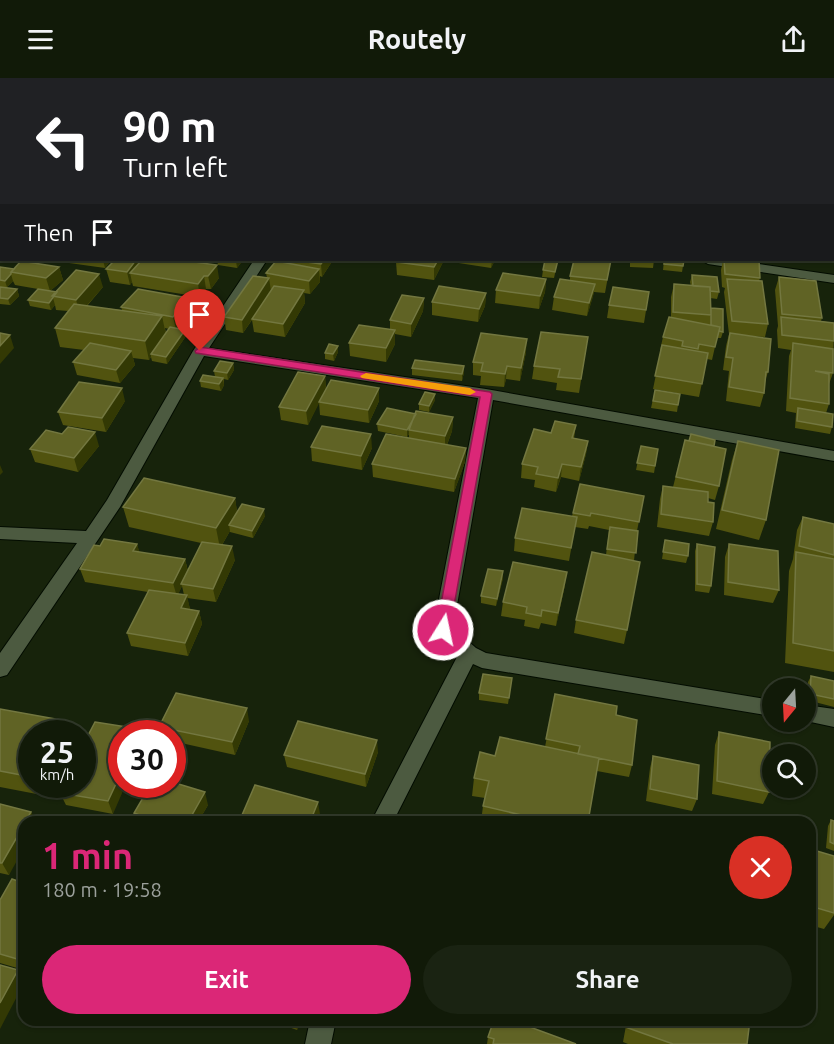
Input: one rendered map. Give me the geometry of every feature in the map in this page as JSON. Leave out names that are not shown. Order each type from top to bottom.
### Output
[{"type":"street","points":[[0,669],[114,503],[200,351],[259,261]]},
{"type":"street","points":[[723,261],[768,264],[834,279]]},
{"type":"street","points":[[200,351],[486,394],[834,456]]},
{"type":"street","points":[[486,394],[443,630],[468,652],[482,660],[762,706]]},
{"type":"street","points":[[0,533],[90,537]]},
{"type":"street","points":[[385,816],[468,652]]},
{"type":"street","points":[[816,715],[834,718]]},
{"type":"street","points":[[318,1044],[322,1026]]},
{"type":"building","points":[[21,261],[59,267],[46,278],[11,272]]},
{"type":"building","points":[[114,261],[135,261],[127,272],[106,269]]},
{"type":"building","points":[[141,261],[187,261],[217,265],[198,284],[130,273]]},
{"type":"building","points":[[276,261],[319,269],[309,281],[266,273]]},
{"type":"building","points":[[299,261],[323,261],[321,264]]},
{"type":"building","points":[[397,261],[437,261],[434,267]]},
{"type":"building","points":[[545,261],[558,261],[555,272],[543,270]]},
{"type":"building","points":[[574,261],[611,261],[607,280],[570,276]]},
{"type":"building","points":[[664,261],[684,261],[683,266],[664,264]]},
{"type":"building","points":[[724,261],[759,261],[760,278],[725,274]]},
{"type":"building","points":[[0,267],[14,269],[5,281],[0,280]]},
{"type":"building","points":[[76,270],[99,274],[76,300],[52,296]]},
{"type":"building","points":[[503,273],[546,279],[540,296],[496,290]]},
{"type":"building","points":[[692,275],[717,277],[719,292],[710,291],[710,287],[693,286]]},
{"type":"building","points":[[253,276],[269,278],[242,320],[224,317]]},
{"type":"building","points":[[779,277],[816,281],[822,318],[782,314]]},
{"type":"building","points":[[560,279],[595,284],[589,303],[554,297]]},
{"type":"building","points":[[727,279],[762,281],[768,324],[732,321]]},
{"type":"building","points":[[674,284],[710,287],[711,315],[673,312]]},
{"type":"building","points":[[274,286],[304,290],[283,324],[252,319]]},
{"type":"building","points":[[439,286],[486,293],[479,309],[432,302]]},
{"type":"building","points":[[0,287],[17,289],[8,299],[0,298]]},
{"type":"building","points":[[613,287],[649,292],[646,310],[609,305]]},
{"type":"building","points":[[38,289],[57,292],[49,303],[28,300]]},
{"type":"building","points":[[138,289],[188,298],[173,317],[121,307]]},
{"type":"building","points":[[402,295],[424,298],[411,324],[390,320]]},
{"type":"building","points":[[74,304],[162,316],[145,341],[55,328]]},
{"type":"building","points":[[711,308],[723,309],[723,332],[719,331],[720,327],[711,325]]},
{"type":"building","points":[[669,317],[720,327],[715,347],[699,344],[698,349],[682,346],[683,341],[663,337]]},
{"type":"building","points":[[781,317],[834,323],[834,341],[782,335]]},
{"type":"building","points":[[359,325],[395,330],[386,348],[349,343]]},
{"type":"building","points":[[170,327],[185,330],[166,357],[151,354]]},
{"type":"building","points":[[541,332],[588,337],[581,379],[558,377],[560,369],[534,366]]},
{"type":"building","points":[[0,333],[10,335],[0,346]]},
{"type":"building","points":[[481,333],[527,339],[521,368],[507,366],[505,374],[481,371],[483,363],[473,362]]},
{"type":"building","points":[[730,333],[771,339],[764,393],[729,387],[733,358],[726,357]]},
{"type":"building","points":[[90,343],[131,351],[116,370],[73,362]]},
{"type":"building","points":[[793,343],[833,349],[833,373],[815,371],[829,374],[829,404],[790,398]]},
{"type":"building","points":[[329,344],[338,346],[333,354],[325,353]]},
{"type":"building","points":[[662,345],[708,353],[702,384],[655,376]]},
{"type":"building","points":[[415,360],[464,366],[462,374],[412,368]]},
{"type":"building","points":[[220,361],[233,363],[227,373],[214,371]]},
{"type":"building","points":[[298,372],[325,376],[306,411],[279,407]]},
{"type":"building","points":[[203,375],[223,378],[219,384],[200,381]]},
{"type":"building","points":[[331,380],[379,388],[368,410],[319,402]]},
{"type":"building","points":[[79,382],[122,388],[102,418],[58,412]]},
{"type":"building","points":[[655,390],[680,394],[678,405],[653,401]]},
{"type":"building","points":[[425,392],[435,394],[429,406],[419,404]]},
{"type":"building","points":[[387,408],[416,414],[407,430],[377,424]]},
{"type":"building","points":[[798,408],[833,414],[832,427],[797,421]]},
{"type":"building","points":[[416,411],[453,417],[445,436],[409,430]]},
{"type":"building","points":[[555,421],[576,425],[572,438],[588,441],[581,467],[562,464],[558,478],[536,474],[538,467],[522,464],[534,429],[551,433]]},
{"type":"building","points":[[322,426],[371,434],[361,456],[311,447]]},
{"type":"building","points":[[68,427],[95,432],[74,458],[30,449],[46,430],[62,434]]},
{"type":"building","points":[[386,434],[466,448],[455,479],[372,464]]},
{"type":"building","points":[[691,434],[715,440],[714,446],[689,441]]},
{"type":"building","points":[[685,440],[726,449],[719,486],[676,477]]},
{"type":"building","points":[[738,441],[779,450],[766,520],[722,510]]},
{"type":"building","points":[[641,446],[658,449],[655,466],[637,463]]},
{"type":"building","points":[[144,478],[235,498],[216,528],[123,507]]},
{"type":"building","points":[[580,484],[644,496],[639,522],[591,513],[590,516],[573,513]]},
{"type":"building","points":[[663,486],[708,492],[708,502],[714,503],[713,522],[661,514]]},
{"type":"building","points":[[242,504],[264,509],[252,531],[229,525]]},
{"type":"building","points":[[522,508],[577,517],[571,548],[515,538]]},
{"type":"building","points":[[803,517],[834,524],[834,555],[799,546]]},
{"type":"building","points":[[610,527],[638,531],[636,553],[607,549]]},
{"type":"building","points":[[104,539],[137,544],[133,551],[185,559],[173,583],[80,569],[94,545],[100,546]]},
{"type":"building","points":[[665,540],[689,544],[688,556],[663,552]]},
{"type":"building","points":[[202,542],[232,546],[213,589],[181,584]]},
{"type":"building","points":[[697,544],[715,547],[711,586],[697,584]]},
{"type":"building","points":[[729,544],[778,551],[779,590],[728,582]]},
{"type":"building","points":[[592,552],[640,562],[627,630],[576,620]]},
{"type":"building","points":[[796,552],[834,559],[834,651],[793,643]]},
{"type":"building","points":[[513,562],[567,572],[558,613],[542,610],[541,616],[526,613],[527,607],[503,602]]},
{"type":"building","points":[[488,569],[503,571],[497,599],[481,596]]},
{"type":"building","points":[[149,590],[187,595],[181,608],[199,611],[185,643],[127,633]]},
{"type":"building","points":[[483,674],[512,678],[509,698],[479,693]]},
{"type":"building","points":[[811,676],[834,681],[834,699],[816,695],[816,678],[811,678]]},
{"type":"building","points":[[176,693],[247,708],[232,742],[186,733],[186,720],[162,720]]},
{"type":"building","points":[[555,694],[617,706],[616,715],[637,720],[632,765],[578,754],[580,746],[546,739]]},
{"type":"building","points":[[0,709],[61,720],[18,720],[18,774],[0,771]]},
{"type":"building","points":[[298,721],[377,740],[365,774],[284,755]]},
{"type":"building","points":[[96,722],[108,724],[108,801],[90,798],[96,798]]},
{"type":"building","points":[[719,732],[770,742],[770,744],[762,744],[762,791],[717,781]]},
{"type":"building","points":[[500,737],[599,758],[589,816],[526,816],[483,806],[489,781],[474,778],[480,752],[495,756]]},
{"type":"building","points":[[653,756],[699,765],[697,799],[650,789]]},
{"type":"building","points":[[255,785],[318,802],[312,816],[242,816]]},
{"type":"building","points":[[186,786],[205,792],[191,816],[142,816],[134,813],[143,798],[186,798]]},
{"type":"building","points":[[0,804],[31,812],[29,816],[18,816],[18,835],[0,863]]},
{"type":"building","points":[[831,820],[834,821],[834,844],[830,842]]},
{"type":"building","points":[[816,851],[834,856],[834,913],[816,908]]},
{"type":"building","points":[[12,879],[18,881],[18,959],[0,954],[0,900]]},
{"type":"building","points":[[0,965],[18,970],[0,1003]]},
{"type":"building","points":[[492,1026],[527,1026],[576,1044],[493,1044],[494,1039],[488,1037]]},
{"type":"building","points":[[628,1026],[749,1026],[747,1044],[673,1044],[628,1028]]},
{"type":"slow traffic","points":[[366,376],[470,392]]},
{"type":"route","points":[[200,351],[486,394],[443,630]]}]
